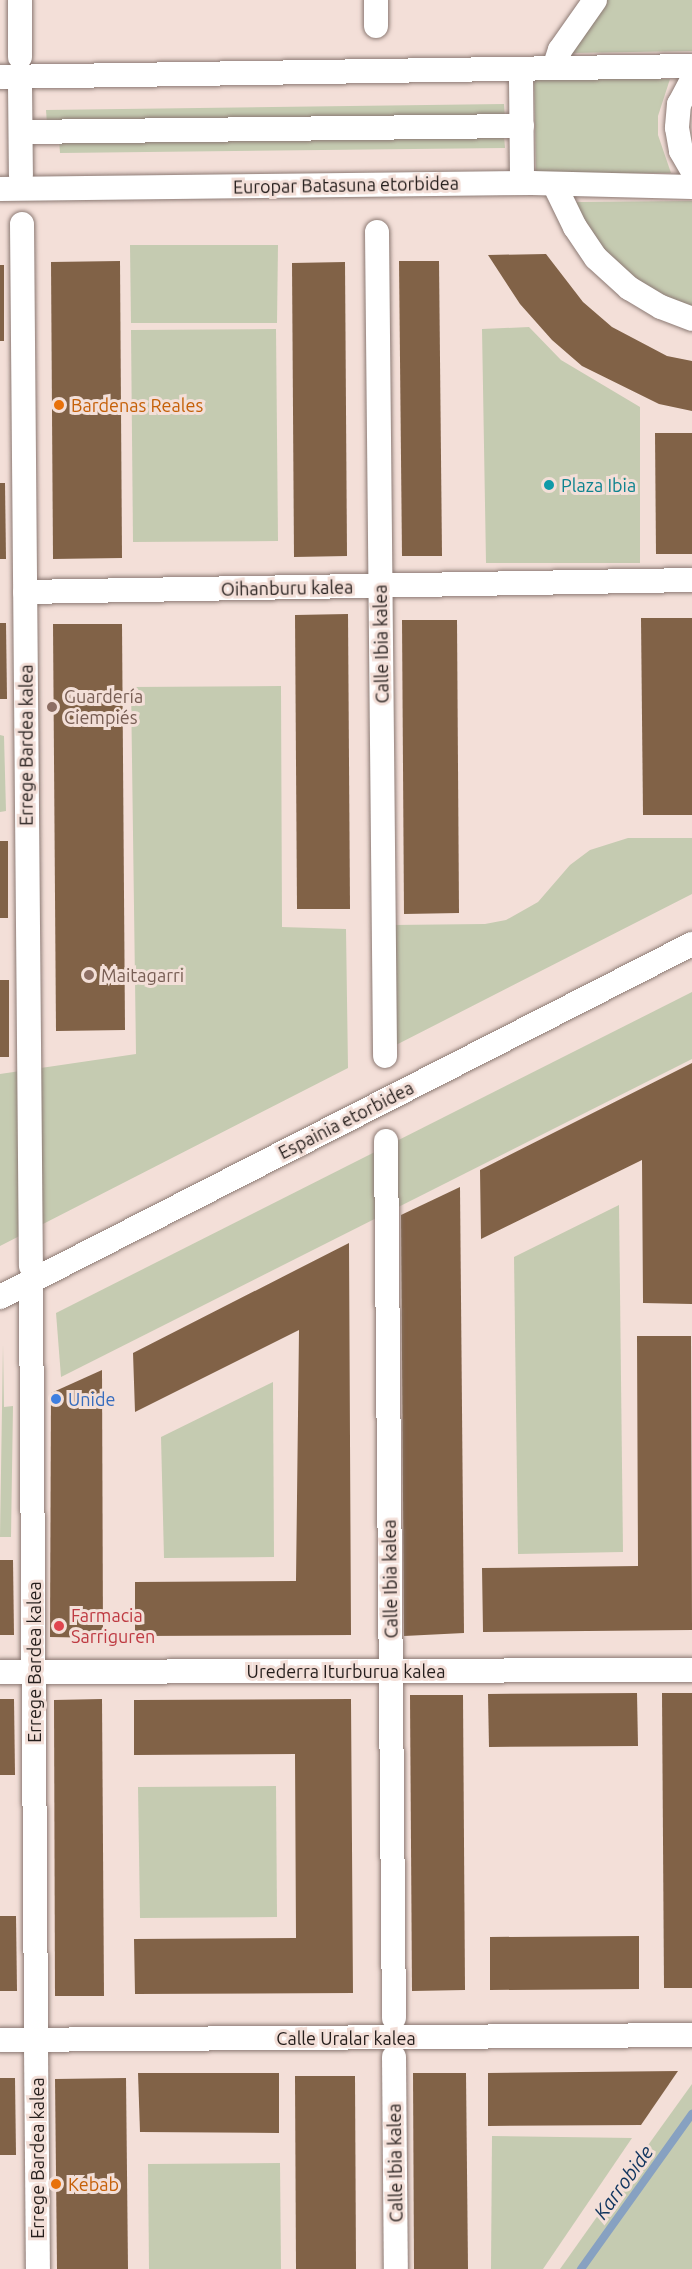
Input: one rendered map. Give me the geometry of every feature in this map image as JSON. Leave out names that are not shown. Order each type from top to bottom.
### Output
[{"type":"street","points":[[20,0],[20,57]]},
{"type":"street","points":[[376,0],[376,26]]},
{"type":"street","points":[[554,68],[560,50],[595,0]]},
{"type":"street","points":[[10,81],[692,66]]},
{"type":"street","points":[[521,80],[522,174]]},
{"type":"street","points":[[692,80],[679,104],[676,128],[681,151],[692,170]]},
{"type":"street","name":"Errege Bardea kalea","points":[[10,81],[21,132],[17,200],[25,592],[30,1266]]},
{"type":"street","points":[[21,132],[522,126]]},
{"type":"street","points":[[554,184],[575,227],[596,258],[629,288],[661,307],[692,319]]},
{"type":"street","name":"Europar Batasuna etorbidea","points":[[17,200],[554,184],[692,187]]},
{"type":"street","name":"Calle Ibia kalea","points":[[377,232],[386,1056]]},
{"type":"street","name":"Oihanburu kalea","points":[[25,592],[692,580]]},
{"type":"street","name":"Espainia etorbidea","points":[[0,1297],[692,944]]},
{"type":"street","name":"Calle Ibia kalea","points":[[386,1141],[394,2018]]},
{"type":"street","name":"Errege Bardea kalea","points":[[31,1290],[38,2269]]},
{"type":"street","name":"Urederra Iturburua kalea","points":[[0,1672],[692,1670]]},
{"type":"street","name":"Calle Uralar kalea","points":[[0,2040],[692,2035]]},
{"type":"street","name":"Calle Ibia kalea","points":[[394,2057],[396,2269]]},
{"type":"green space","points":[[603,0],[692,0],[692,51],[571,53]]},
{"type":"green space","points":[[534,78],[670,79],[658,116],[658,135],[671,173],[536,173]]},
{"type":"green space","points":[[504,104],[505,119],[47,124],[46,110]]},
{"type":"green space","points":[[504,135],[505,148],[60,153],[59,139]]},
{"type":"green space","points":[[692,201],[692,310],[642,285],[612,261],[590,235],[572,202]]},
{"type":"green space","points":[[130,245],[278,245],[277,323],[131,323]]},
{"type":"green space","name":"Plaza Ibia","points":[[529,327],[561,360],[640,407],[640,563],[486,563],[482,329]]},
{"type":"green space","points":[[276,329],[278,541],[133,542],[131,330]]},
{"type":"green space","points":[[281,686],[282,927],[346,929],[348,1068],[0,1246],[0,1074],[136,1054],[131,687]]},
{"type":"green space","points":[[0,735],[4,736],[6,811],[0,812]]},
{"type":"green space","points":[[628,838],[692,838],[692,894],[394,1046],[393,925],[485,924],[506,920],[538,902],[570,865],[590,850]]},
{"type":"green space","points":[[692,992],[692,1059],[61,1377],[56,1313]]},
{"type":"green space","points":[[619,1205],[623,1552],[518,1554],[514,1257]]},
{"type":"green space","points":[[3,1344],[4,1407],[13,1406],[11,1537],[0,1537]]},
{"type":"green space","points":[[273,1382],[274,1557],[164,1558],[161,1437]]},
{"type":"green space","points":[[276,1786],[277,1917],[140,1918],[138,1787]]},
{"type":"green space","points":[[692,2084],[692,2269],[560,2269],[623,2180]]},
{"type":"green space","points":[[492,2136],[632,2138],[543,2269],[491,2269]]},
{"type":"green space","points":[[280,2163],[281,2269],[149,2269],[148,2164]]},
{"type":"building","points":[[546,254],[583,302],[612,327],[667,356],[692,361],[692,411],[659,404],[582,366],[552,340],[520,304],[488,255]]},
{"type":"building","points":[[120,261],[122,558],[53,559],[51,262]]},
{"type":"building","points":[[399,261],[439,261],[442,556],[402,556]]},
{"type":"building","points":[[345,262],[347,556],[294,557],[292,263]]},
{"type":"building","points":[[0,265],[4,265],[4,341],[0,341]]},
{"type":"building","points":[[655,433],[692,433],[692,554],[656,554]]},
{"type":"building","points":[[0,483],[5,483],[6,559],[0,559]]},
{"type":"building","points":[[348,614],[350,909],[297,909],[295,615]]},
{"type":"building","points":[[641,618],[692,618],[692,815],[643,815]]},
{"type":"building","points":[[402,620],[457,620],[459,913],[404,914]]},
{"type":"building","points":[[0,623],[6,623],[7,699],[0,699]]},
{"type":"building","points":[[53,624],[122,624],[125,1030],[56,1031]]},
{"type":"building","points":[[0,841],[8,841],[8,918],[0,918]]},
{"type":"building","points":[[0,980],[9,980],[9,1057],[0,1057]]},
{"type":"building","points":[[692,1063],[692,1304],[643,1303],[642,1160],[481,1239],[480,1170]]},
{"type":"building","points":[[460,1187],[464,1633],[404,1636],[401,1215]]},
{"type":"building","points":[[349,1243],[351,1635],[135,1636],[135,1582],[296,1581],[299,1330],[135,1412],[133,1353]]},
{"type":"building","points":[[637,1336],[691,1336],[692,1630],[483,1632],[482,1568],[638,1566]]},
{"type":"building","points":[[102,1370],[103,1638],[50,1637],[51,1393]]},
{"type":"building","points":[[0,1560],[13,1560],[14,1635],[0,1635]]},
{"type":"building","points":[[637,1693],[638,1746],[489,1747],[488,1694]]},
{"type":"building","points":[[662,1693],[692,1693],[692,1988],[664,1988]]},
{"type":"building","points":[[410,1695],[463,1695],[465,1990],[412,1991]]},
{"type":"building","points":[[0,1699],[14,1699],[15,1775],[0,1775]]},
{"type":"building","points":[[102,1699],[104,1996],[55,1996],[54,1700]]},
{"type":"building","points":[[351,1699],[353,1993],[135,1994],[134,1939],[296,1938],[295,1754],[134,1755],[134,1700]]},
{"type":"building","points":[[0,1916],[16,1916],[17,1991],[0,1991]]},
{"type":"building","points":[[639,1936],[639,1989],[490,1990],[490,1937]]},
{"type":"building","points":[[678,2071],[641,2125],[488,2126],[488,2073]]},
{"type":"building","points":[[138,2073],[279,2073],[279,2133],[140,2132]]},
{"type":"building","points":[[413,2073],[466,2073],[468,2269],[414,2269]]},
{"type":"building","points":[[295,2076],[355,2076],[356,2269],[296,2269]]},
{"type":"building","points":[[0,2078],[15,2078],[16,2155],[0,2155]]},
{"type":"building","points":[[126,2078],[128,2269],[57,2269],[55,2079]]},
{"type":"waterway","name":"Karrobide","points":[[581,2269],[692,2114]]},
{"type":"place","name":"Bardenas Reales","points":[[59,405]]},
{"type":"place","name":"Plaza Ibia","points":[[549,485]]},
{"type":"place","name":"Guardería Ciempiés","points":[[52,707]]},
{"type":"place","name":"Maitagarri","points":[[89,975]]},
{"type":"place","name":"Unide","points":[[56,1399]]},
{"type":"place","name":"Farmacia Sarriguren","points":[[59,1626]]},
{"type":"place","name":"Kebab","points":[[56,2184]]}]
